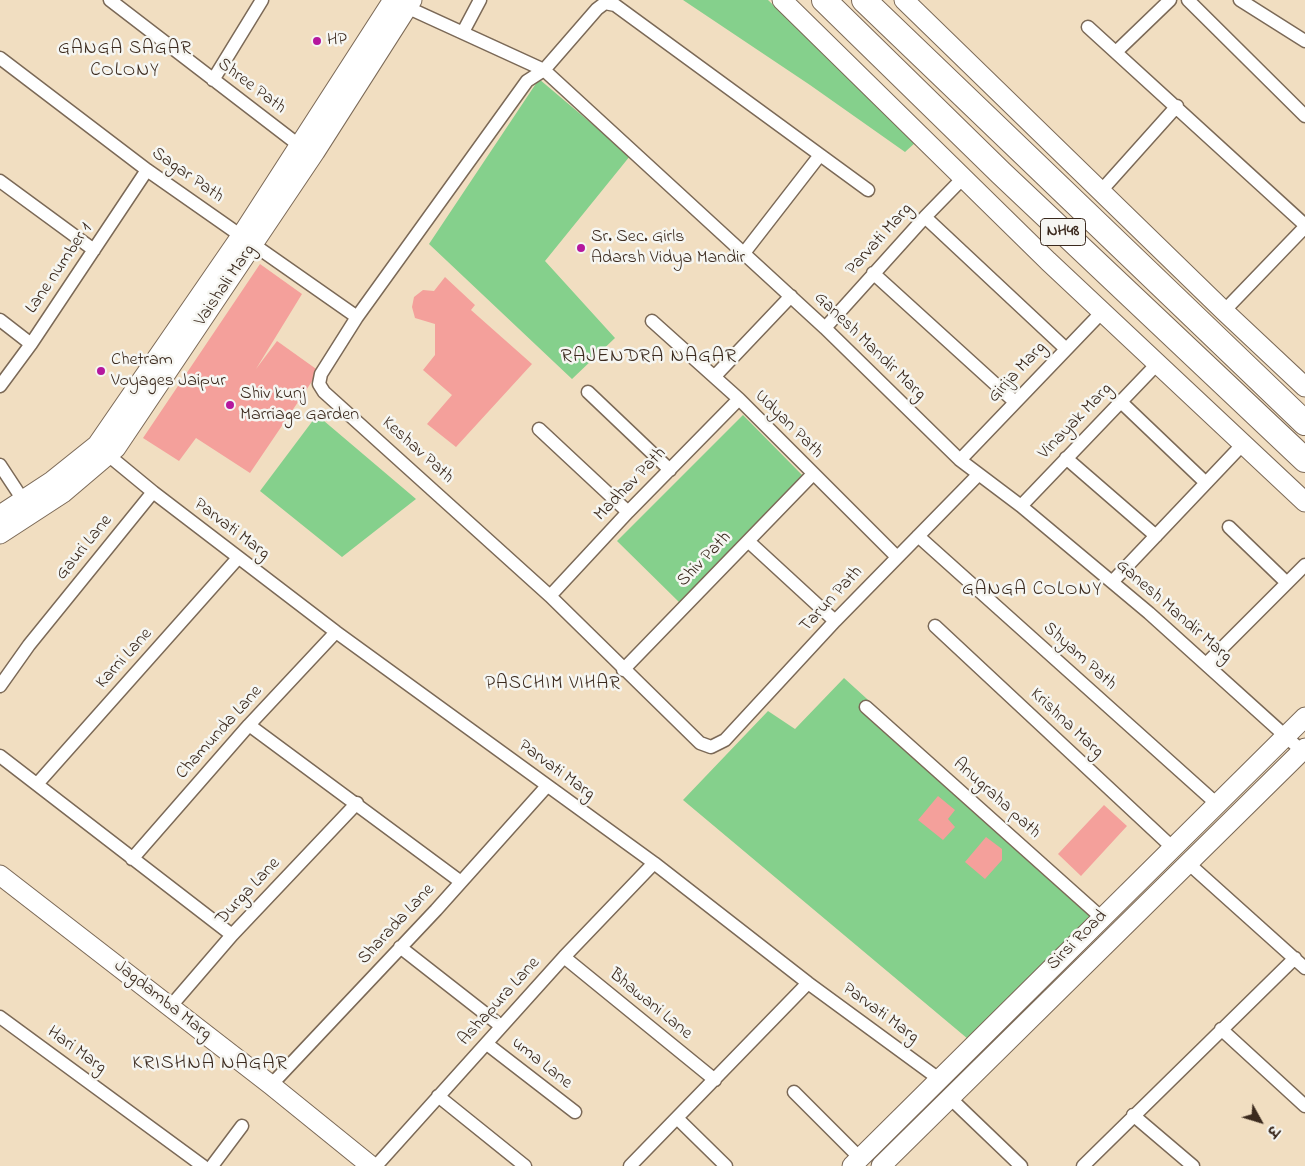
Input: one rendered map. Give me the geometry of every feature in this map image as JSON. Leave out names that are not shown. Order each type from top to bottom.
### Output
[{"type":"highway","name":"NH48","points":[[824,0],[1001,173],[1305,460]]},
{"type":"highway","name":"NH48","points":[[864,0],[1305,423]]},
{"type":"street","name":"Shree Path","points":[[110,0],[300,146]]},
{"type":"street","points":[[213,80],[262,0]]},
{"type":"street","points":[[463,32],[480,0]]},
{"type":"street","points":[[782,0],[1102,312],[1305,502]]},
{"type":"street","points":[[904,0],[1100,192],[1224,311],[1304,384]]},
{"type":"street","points":[[1117,51],[1170,0]]},
{"type":"street","points":[[1188,0],[1305,116]]},
{"type":"street","points":[[1240,0],[1305,42]]},
{"type":"street","name":"Ganesh Mandir Marg","points":[[401,2],[544,70],[791,296],[960,460],[1021,506],[1112,582],[1286,737],[1303,749]]},
{"type":"street","name":"Vaishali Marg","points":[[0,534],[63,493],[103,451],[248,240],[358,72],[401,2]]},
{"type":"street","name":"Keshav Path","points":[[711,747],[700,743],[623,670],[550,596],[324,392],[320,384],[321,374],[357,317],[527,81],[544,70],[597,8],[605,3],[615,5],[868,190]]},
{"type":"street","points":[[1088,26],[1305,226],[1224,311]]},
{"type":"street","name":"Sagar Path","points":[[0,58],[147,170],[357,317]]},
{"type":"street","name":"Vaishali Marg","points":[[248,240],[300,146],[358,72]]},
{"type":"street","points":[[1100,192],[1177,106]]},
{"type":"street","points":[[744,253],[820,155]]},
{"type":"street","name":"Lane number 1","points":[[0,386],[31,344],[147,170]]},
{"type":"street","name":"Parvati Marg","points":[[825,328],[873,273],[964,178]]},
{"type":"street","points":[[0,181],[94,250]]},
{"type":"street","points":[[925,217],[1065,348]]},
{"type":"street","points":[[873,273],[1015,402]]},
{"type":"street","points":[[715,376],[791,296]]},
{"type":"street","name":"Girija Marg","points":[[960,460],[1065,348],[1102,312]]},
{"type":"street","points":[[0,320],[31,344]]},
{"type":"street","name":"Udyan Path","points":[[652,321],[715,376],[897,557]]},
{"type":"street","name":"Vinayak Marg","points":[[1021,506],[1157,364]]},
{"type":"street","points":[[588,392],[670,470]]},
{"type":"street","name":"Madhav Path","points":[[550,596],[628,512],[739,400]]},
{"type":"street","points":[[1120,401],[1206,483]]},
{"type":"street","points":[[539,430],[628,512]]},
{"type":"street","points":[[1112,582],[1243,444]]},
{"type":"street","points":[[103,451],[153,492]]},
{"type":"street","name":"Vaishali Marg","points":[[0,515],[103,451]]},
{"type":"street","points":[[1066,458],[1156,536]]},
{"type":"street","points":[[0,465],[23,500]]},
{"type":"street","name":"Shiv Path","points":[[623,670],[813,474]]},
{"type":"street","name":"Tarun Path","points":[[711,747],[725,740],[835,621],[978,474]]},
{"type":"street","name":"Parvati Marg","points":[[153,492],[336,632],[654,864],[808,983],[939,1079]]},
{"type":"street","name":"Gauri Lane","points":[[0,686],[29,645],[153,492]]},
{"type":"street","points":[[1229,528],[1287,583]]},
{"type":"street","name":"Shyam Path","points":[[918,536],[1217,804]]},
{"type":"street","points":[[748,541],[835,621]]},
{"type":"street","name":"Karni Lane","points":[[38,783],[238,558]]},
{"type":"street","points":[[1206,664],[1305,565]]},
{"type":"street","name":"Krishna Marg","points":[[935,626],[1173,848]]},
{"type":"street","name":"Chamunda Lane","points":[[132,859],[249,725],[336,632]]},
{"type":"street","name":"Anugraha path","points":[[866,706],[1102,918]]},
{"type":"street","name":"Sirsi Road","points":[[856,1162],[1305,717]]},
{"type":"street","points":[[249,725],[357,803],[461,882]]},
{"type":"street","name":"Sirsi Road","points":[[881,1166],[1303,749]]},
{"type":"street","points":[[0,756],[38,783],[132,859],[232,935]]},
{"type":"street","name":"Sharada Lane","points":[[271,1085],[461,882],[547,786]]},
{"type":"street","name":"Durga Lane","points":[[170,1007],[232,935],[357,803]]},
{"type":"street","points":[[1188,863],[1305,968]]},
{"type":"street","name":"Ashapura Lane","points":[[376,1166],[564,957],[654,864]]},
{"type":"street","name":"Jagdamba Marg","points":[[0,875],[271,1085],[371,1166]]},
{"type":"street","points":[[400,948],[501,1026]]},
{"type":"street","name":"Bhawani Lane","points":[[564,957],[715,1080]]},
{"type":"street","points":[[1083,1166],[1220,1029],[1295,958]]},
{"type":"street","points":[[630,1166],[678,1119],[808,983]]},
{"type":"street","name":"Hari Marg","points":[[0,1017],[203,1166]]},
{"type":"street","points":[[1220,1029],[1305,1106]]},
{"type":"street","name":"uma Lane","points":[[487,1044],[575,1112]]},
{"type":"street","points":[[794,1092],[856,1162]]},
{"type":"street","points":[[438,1096],[524,1166]]},
{"type":"street","points":[[949,1097],[1021,1166]]},
{"type":"street","points":[[1134,1115],[1193,1166]]},
{"type":"street","points":[[678,1119],[726,1166]]},
{"type":"street","points":[[212,1166],[242,1126]]},
{"type":"green space","points":[[683,0],[768,0],[916,142],[905,152],[810,85]]},
{"type":"green space","points":[[539,79],[630,156],[545,261],[615,338],[572,379],[429,244]]},
{"type":"green space","points":[[317,415],[416,499],[342,557],[260,491]]},
{"type":"green space","points":[[743,415],[803,476],[680,603],[617,541]]},
{"type":"green space","points":[[844,678],[1098,909],[968,1039],[683,800],[768,711],[795,729]]},
{"type":"building","name":"Shiv kunj Marriage Garden","points":[[260,264],[302,294],[256,369],[277,341],[319,371],[250,473],[196,438],[179,461],[143,438]]},
{"type":"building","points":[[445,277],[475,305],[471,310],[532,364],[456,447],[427,424],[452,395],[423,370],[435,355],[435,324],[415,318],[412,307],[414,297],[423,290],[434,291]]},
{"type":"building","points":[[938,796],[955,810],[948,819],[955,827],[943,840],[918,820]]},
{"type":"building","points":[[1104,805],[1127,826],[1081,876],[1058,854]]},
{"type":"building","points":[[986,837],[1002,849],[1002,860],[985,879],[965,862]]},
{"type":"place","name":"HP","points":[[317,41]]},
{"type":"place","name":"Sr. Sec. Girls Adarsh Vidya Mandir","points":[[581,248]]},
{"type":"place","name":"Chetram Voyages Jaipur","points":[[101,371]]},
{"type":"place","name":"Shiv kunj Marriage Garden","points":[[230,405]]},
{"type":"district","name":"GANGA SAGAR COLONY","points":[[125,61]]},
{"type":"district","name":"RAJENDRA NAGAR","points":[[649,358]]},
{"type":"district","name":"GANGA COLONY","points":[[1032,591]]},
{"type":"district","name":"PASCHIM VIHAR","points":[[553,685]]},
{"type":"district","name":"KRISHNA NAGAR","points":[[210,1065]]}]
